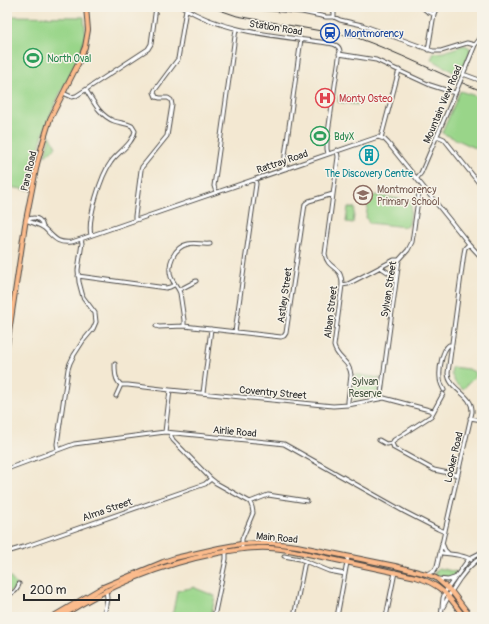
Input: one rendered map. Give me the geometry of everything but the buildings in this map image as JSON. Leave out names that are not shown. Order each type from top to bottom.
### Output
[{"type":"main road","name":"Para Road","points":[[7,346],[11,308],[33,186],[50,119],[78,64],[86,43],[88,24],[86,7]]},
{"type":"main road","name":"Main Road","points":[[52,617],[103,587],[175,558],[262,543],[284,544],[395,566],[426,574],[448,588],[470,617]]},
{"type":"main road","name":"Main Road","points":[[242,546],[282,549],[416,576],[426,580],[445,592],[464,617]]},
{"type":"main road","name":"Main Road","points":[[60,617],[106,590],[170,564],[226,549]]},
{"type":"street","points":[[63,93],[74,97],[149,48],[151,44],[156,7]]},
{"type":"street","points":[[248,7],[302,12],[334,17],[340,20],[362,25],[433,51],[441,51],[467,43],[476,45]]},
{"type":"street","points":[[332,7],[334,17]]},
{"type":"street","points":[[422,7],[428,12],[434,14]]},
{"type":"street","points":[[428,50],[434,14],[437,7]]},
{"type":"street","points":[[136,220],[135,216],[142,167],[167,136],[172,105],[171,101],[168,98],[156,97],[154,92],[178,59],[184,8]]},
{"type":"street","name":"Station Road","points":[[184,8],[236,29],[336,45],[340,49],[339,54]]},
{"type":"street","points":[[216,192],[214,186],[236,29]]},
{"type":"street","name":"Mountain View Road","points":[[416,178],[421,173],[462,75],[476,45],[481,38]]},
{"type":"street","points":[[285,169],[285,155],[301,39]]},
{"type":"street","points":[[328,154],[327,139],[339,54],[376,60],[430,85],[456,91]]},
{"type":"street","points":[[399,70],[381,138],[388,143],[469,244],[482,258]]},
{"type":"street","points":[[462,75],[482,81]]},
{"type":"street","points":[[86,90],[102,113],[112,120],[132,126],[135,131],[134,136],[129,143],[110,163],[99,187],[90,217],[91,235]]},
{"type":"street","points":[[437,136],[444,140],[482,187]]},
{"type":"street","name":"Rattray Road","points":[[26,220],[32,217],[42,224],[43,228],[58,241],[65,243],[72,242],[337,150],[374,138],[381,138]]},
{"type":"street","name":"Alban Street","points":[[337,150],[338,157],[325,254],[327,262],[340,273],[342,277],[334,346],[338,354],[348,364],[352,375],[348,405]]},
{"type":"street","points":[[236,332],[256,184],[255,179]]},
{"type":"street","name":"Sylvan Street","points":[[381,398],[399,260],[408,250],[412,242],[419,193],[424,188]]},
{"type":"street","name":"Astley Street","points":[[156,326],[184,326],[281,337],[286,335],[305,204],[309,201],[333,194]]},
{"type":"street","points":[[58,450],[57,444],[68,369],[74,355],[93,329],[96,322],[95,313],[81,294],[78,276],[82,244],[80,239]]},
{"type":"street","points":[[184,326],[179,290],[174,285],[170,275],[171,260],[179,248],[187,244],[210,244]]},
{"type":"street","name":"Looker Road","points":[[426,574],[436,569],[438,564],[472,408],[468,399],[451,383],[448,378],[448,367],[464,252],[465,248],[469,244]]},
{"type":"street","points":[[342,286],[394,260],[399,260]]},
{"type":"street","points":[[380,267],[389,273],[396,282]]},
{"type":"street","points":[[78,276],[166,288],[174,285]]},
{"type":"street","points":[[179,290],[196,281]]},
{"type":"street","points":[[203,393],[211,329]]},
{"type":"street","name":"Looker Road","points":[[433,412],[444,392],[440,383],[440,366],[446,347],[451,345]]},
{"type":"street","points":[[115,364],[116,380],[121,385],[116,396]]},
{"type":"street","name":"Coventry Street","points":[[121,385],[333,406],[388,398],[433,412]]},
{"type":"street","points":[[165,432],[170,390]]},
{"type":"street","points":[[392,444],[394,440],[429,417],[433,412]]},
{"type":"street","points":[[470,418],[482,420]]},
{"type":"street","name":"Airlie Road","points":[[7,469],[74,444],[165,432],[284,444],[405,512],[445,532]]},
{"type":"street","points":[[171,433],[173,440],[211,479],[250,502],[253,512],[243,536],[242,546]]},
{"type":"street","points":[[379,440],[386,444],[392,444]]},
{"type":"street","points":[[392,444],[394,448],[434,470],[458,475]]},
{"type":"street","name":"Alma Street","points":[[7,552],[205,484],[211,479]]},
{"type":"street","points":[[250,502],[268,495],[307,501]]},
{"type":"street","points":[[442,542],[448,553]]},
{"type":"street","points":[[214,617],[226,559],[226,549]]},
{"type":"street","points":[[440,551],[442,553],[465,556],[472,564]]},
{"type":"street","points":[[441,617],[445,592],[469,560],[482,552]]},
{"type":"street","name":"Main Road","points":[[284,556],[305,561],[329,571],[345,574]]},
{"type":"street","points":[[336,617],[348,557]]},
{"type":"street","points":[[442,611],[455,585],[472,564],[482,557]]},
{"type":"street","points":[[294,617],[305,561]]},
{"type":"street","points":[[386,617],[394,572]]},
{"type":"street","points":[[431,576],[445,580],[455,577]]},
{"type":"street","points":[[7,595],[13,593],[19,584]]},
{"type":"street","points":[[104,617],[108,598],[106,590]]},
{"type":"green space","points":[[7,16],[84,17],[85,35],[80,55],[56,101],[48,120],[29,190],[9,187],[7,201]]},
{"type":"green space","points":[[464,45],[469,47],[470,52],[460,76],[431,59],[434,53],[444,52]]},
{"type":"green space","points":[[460,91],[482,98],[482,151],[442,133]]},
{"type":"green space","points":[[339,95],[361,98],[360,105],[338,102]]},
{"type":"green space","points":[[50,135],[56,147],[45,156]]},
{"type":"green space","points":[[374,195],[412,201],[409,225],[406,227],[369,223],[366,217],[369,198]]},
{"type":"green space","points":[[348,207],[355,208],[353,223],[346,222]]},
{"type":"green space","points":[[452,367],[468,369],[475,372],[475,377],[463,389],[456,384],[451,374]]},
{"type":"green space","name":"Sylvan Reserve","points":[[355,374],[380,378],[378,393],[376,395],[355,400],[352,397]]},
{"type":"green space","points":[[438,568],[457,572],[451,578],[446,579],[433,573],[436,572]]},
{"type":"green space","points":[[7,574],[16,584],[15,589],[7,593]]},
{"type":"green space","points":[[195,587],[215,596],[211,617],[172,617],[177,591]]},
{"type":"railway","points":[[211,7],[237,16],[355,37],[387,49],[482,91]]},
{"type":"place","name":"Montmorency","points":[[330,33]]},
{"type":"place","name":"North Oval","points":[[33,58]]},
{"type":"place","name":"Monty Osteo","points":[[325,98]]},
{"type":"place","name":"BdyX","points":[[320,136]]},
{"type":"place","name":"The Discovery Centre","points":[[369,155]]},
{"type":"place","name":"Montmorency Primary School","points":[[363,195]]}]
